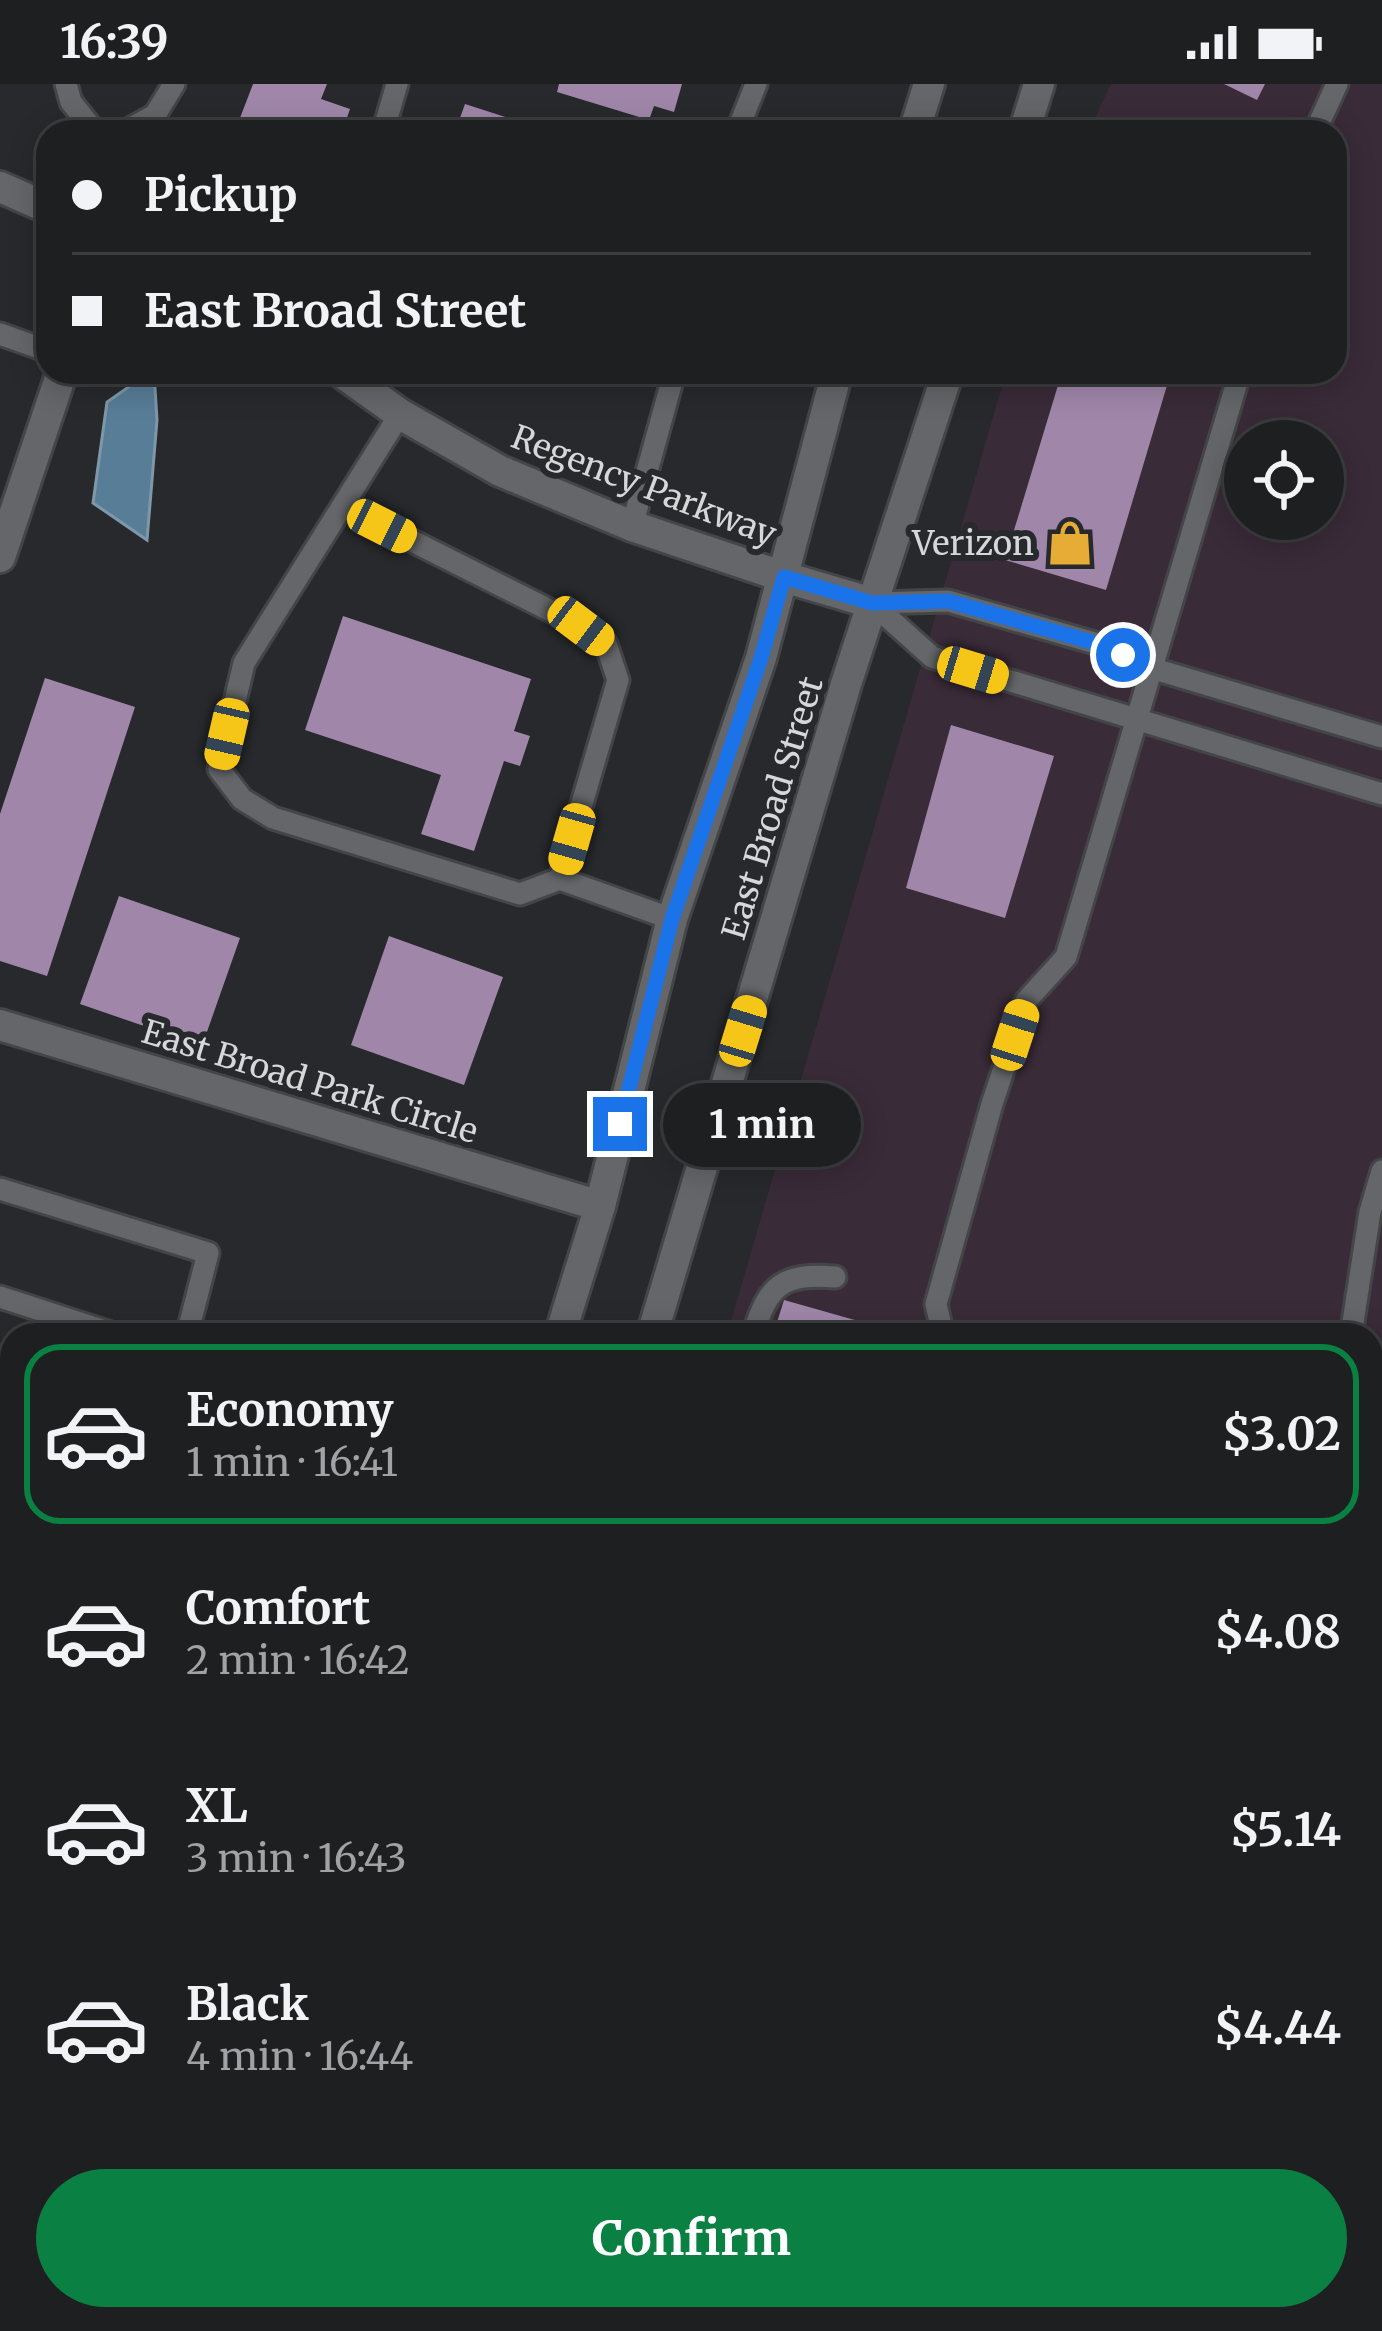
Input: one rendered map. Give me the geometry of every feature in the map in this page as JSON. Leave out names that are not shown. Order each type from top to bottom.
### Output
[{"type":"main road","points":[[918,120],[929,84]]},
{"type":"main road","points":[[1028,120],[1039,84]]},
{"type":"main road","points":[[0,187],[36,203]]},
{"type":"main road","points":[[0,557],[58,384]]},
{"type":"main road","name":"Regency Parkway","points":[[357,384],[500,471],[632,526],[872,603]]},
{"type":"main road","name":"East Broad Street","points":[[564,1323],[600,1206],[672,919],[761,658],[834,384]]},
{"type":"main road","name":"East Broad Street","points":[[656,1323],[872,603],[944,384]]},
{"type":"main road","name":"East Broad Park Circle","points":[[0,1025],[600,1206]]},
{"type":"lane","points":[[66,84],[70,102],[85,120]]},
{"type":"lane","points":[[146,120],[155,115],[174,84]]},
{"type":"lane","points":[[386,120],[398,84]]},
{"type":"lane","points":[[742,120],[755,84]]},
{"type":"lane","points":[[1320,120],[1337,84]]},
{"type":"lane","points":[[0,334],[36,347]]},
{"type":"lane","points":[[632,526],[671,384]]},
{"type":"lane","points":[[940,1323],[936,1304],[992,1104],[1026,1001],[1066,957],[1236,384]]},
{"type":"lane","points":[[400,414],[244,663],[219,770],[242,799],[273,818],[520,894],[560,879],[672,919]]},
{"type":"lane","points":[[343,506],[581,626],[606,644],[618,680],[560,879]]},
{"type":"lane","points":[[872,603],[948,601],[1095,643],[1151,668],[1382,737]]},
{"type":"lane","points":[[872,603],[932,657],[1382,794]]},
{"type":"lane","points":[[1353,1323],[1370,1212],[1382,1171]]},
{"type":"lane","points":[[0,1189],[208,1252],[190,1323]]},
{"type":"lane","points":[[757,1323],[762,1306],[780,1284],[807,1275],[835,1277]]},
{"type":"lane","points":[[0,1297],[80,1323]]},
{"type":"shaded area","points":[[1111,84],[1382,84],[1382,1323],[730,1323],[1003,384],[1347,384],[1347,120],[1094,120]]},
{"type":"water","points":[[133,384],[155,384],[157,420],[147,540],[93,503],[107,402]]},
{"type":"building","points":[[253,84],[327,84],[321,99],[350,109],[346,120],[240,118]]},
{"type":"building","points":[[559,84],[682,84],[674,112],[654,106],[649,120],[557,92]]},
{"type":"building","points":[[1224,84],[1265,84],[1257,100]]},
{"type":"building","points":[[465,104],[515,120],[459,120]]},
{"type":"building","points":[[1058,384],[1167,384],[1106,590],[1005,560]]},
{"type":"building","points":[[343,616],[531,679],[514,731],[530,736],[520,766],[504,761],[474,851],[421,834],[441,775],[305,730]]},
{"type":"building","points":[[45,678],[135,707],[47,976],[0,961],[0,814]]},
{"type":"building","points":[[951,725],[1054,756],[1005,918],[906,888]]},
{"type":"building","points":[[119,896],[240,938],[202,1046],[80,1004]]},
{"type":"building","points":[[389,936],[503,977],[464,1085],[351,1045]]},
{"type":"building","points":[[784,1300],[865,1323],[777,1323]]},
{"type":"place","name":"Verizon","points":[[1070,543]]},
{"type":"route","points":[[620,1124],[672,919],[784,577],[872,603],[948,601],[1123,655]]}]
